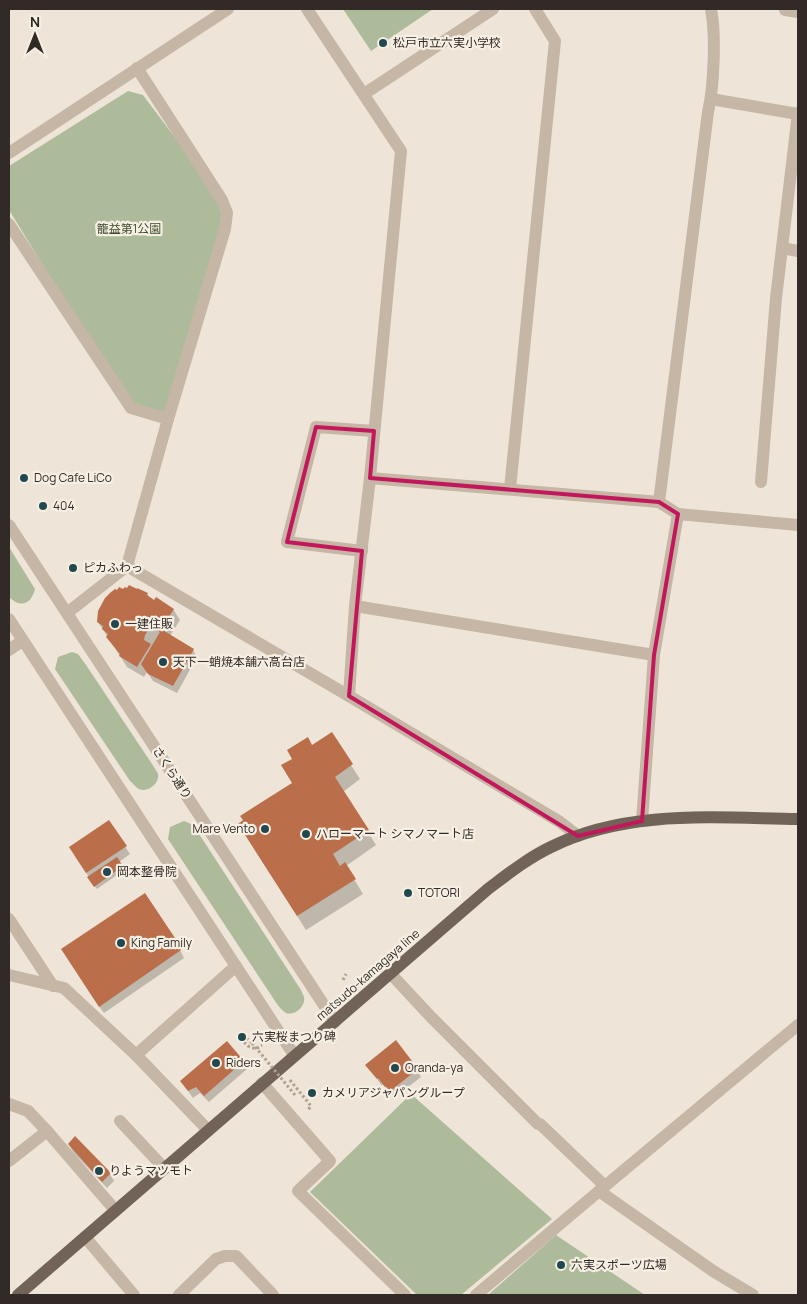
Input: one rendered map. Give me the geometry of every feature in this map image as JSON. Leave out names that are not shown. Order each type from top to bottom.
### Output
[{"type":"main road","name":"matsudo-kamagaya line","points":[[18,1295],[294,1055],[335,1022],[488,889],[521,864],[551,847],[578,836],[608,827],[642,821],[697,818],[798,818]]},
{"type":"street","points":[[9,153],[228,9]]},
{"type":"street","points":[[307,9],[401,151],[370,478],[355,606],[350,696]]},
{"type":"street","points":[[364,94],[493,9]]},
{"type":"street","points":[[510,489],[555,41],[535,9]]},
{"type":"street","points":[[659,502],[711,98],[714,23],[711,9]]},
{"type":"street","points":[[786,9],[798,12]]},
{"type":"street","points":[[67,613],[127,566],[168,419],[225,229],[227,213],[222,200],[136,68]]},
{"type":"street","points":[[711,98],[798,114],[776,298],[761,482]]},
{"type":"street","points":[[9,224],[131,408],[168,419]]},
{"type":"street","points":[[782,248],[798,251]]},
{"type":"street","points":[[362,551],[287,542],[316,427],[374,431]]},
{"type":"street","points":[[370,478],[659,502],[678,514],[798,525]]},
{"type":"street","points":[[642,821],[654,655],[678,514]]},
{"type":"street","name":"さくら通り","points":[[9,525],[335,1022]]},
{"type":"street","points":[[127,566],[350,696],[560,822],[578,836]]},
{"type":"street","points":[[355,606],[654,655]]},
{"type":"street","points":[[9,619],[294,1055]]},
{"type":"street","points":[[9,650],[22,641]]},
{"type":"street","points":[[9,919],[54,986]]},
{"type":"street","points":[[136,1055],[236,966]]},
{"type":"street","points":[[390,974],[602,1188],[713,1271],[753,1295]]},
{"type":"street","points":[[9,975],[64,988],[136,1055],[208,1130]]},
{"type":"street","points":[[476,1295],[798,1025]]},
{"type":"street","points":[[262,1083],[330,1162],[298,1191],[405,1295]]},
{"type":"street","points":[[9,1104],[28,1111],[115,1210]]},
{"type":"street","points":[[120,1121],[164,1168]]},
{"type":"street","points":[[9,1161],[47,1131]]},
{"type":"street","points":[[85,1237],[134,1295]]},
{"type":"street","points":[[178,1295],[216,1260],[225,1256],[236,1256],[273,1295]]},
{"type":"path","points":[[343,980],[346,974]]},
{"type":"path","points":[[262,1045],[256,1048],[248,1046],[239,1037],[242,1034],[252,1043],[295,1095]]},
{"type":"path","points":[[288,1078],[311,1106]]},
{"type":"highlighted area","points":[[316,427],[374,431],[370,478],[659,502],[678,514],[654,655],[642,821],[578,836],[349,696],[362,551],[287,542]]},
{"type":"green space","points":[[343,9],[433,9],[371,51]]},
{"type":"green space","name":"籠益第1公園","points":[[128,91],[143,95],[222,200],[227,213],[168,419],[131,408],[9,210],[9,166]]},
{"type":"green space","points":[[9,547],[35,589],[31,599],[21,604],[9,597]]},
{"type":"green space","points":[[72,652],[78,654],[86,665],[157,772],[157,781],[146,790],[137,788],[130,781],[55,669],[58,657]]},
{"type":"green space","points":[[184,821],[191,824],[199,834],[301,990],[304,1000],[302,1007],[296,1012],[286,1013],[278,1005],[168,839],[170,827]]},
{"type":"green space","points":[[411,1094],[552,1219],[461,1295],[417,1295],[310,1192]]},
{"type":"green space","name":"六実スポーツ広場","points":[[556,1235],[645,1295],[488,1295]]},
{"type":"building","points":[[129,585],[148,593],[147,595],[154,600],[156,597],[174,609],[161,629],[194,649],[173,686],[148,674],[141,664],[160,632],[152,627],[145,635],[144,640],[151,644],[137,667],[119,656],[120,654],[106,637],[108,634],[102,629],[103,626],[97,622],[98,611],[105,598],[115,589],[117,590],[119,587],[127,588]]},
{"type":"building","points":[[332,732],[353,764],[335,777],[369,830],[333,854],[340,866],[345,862],[356,879],[297,916],[238,824],[243,820],[240,816],[292,783],[281,765],[292,759],[287,750],[308,737],[312,745]]},
{"type":"building","points":[[109,820],[127,846],[86,873],[69,847]]},
{"type":"building","points":[[117,857],[123,866],[94,887],[87,877]]},
{"type":"building","points":[[145,893],[181,950],[99,1007],[61,949]]},
{"type":"building","points":[[396,1040],[418,1069],[389,1092],[365,1065]]},
{"type":"building","points":[[227,1041],[244,1061],[204,1096],[196,1087],[188,1091],[180,1081]]},
{"type":"building","points":[[75,1136],[111,1173],[102,1182],[68,1144]]},
{"type":"place","name":"松戸市立六実小学校","points":[[383,43]]},
{"type":"place","name":"Dog Cafe LiCo","points":[[24,478]]},
{"type":"place","name":"404","points":[[43,506]]},
{"type":"place","name":"ピカふわっ","points":[[73,568]]},
{"type":"place","name":"一建住販","points":[[115,624]]},
{"type":"place","name":"天下一蛸焼本舗六高台店","points":[[163,662]]},
{"type":"place","name":"Mare Vento","points":[[265,829]]},
{"type":"place","name":"ハローマート シマノマート店","points":[[306,834]]},
{"type":"place","name":"岡本整骨院","points":[[107,872]]},
{"type":"place","name":"TOTORI","points":[[408,893]]},
{"type":"place","name":"King Family","points":[[121,943]]},
{"type":"place","name":"六実桜まつり碑","points":[[242,1037]]},
{"type":"place","name":"Riders","points":[[216,1063]]},
{"type":"place","name":"Oranda-ya","points":[[395,1068]]},
{"type":"place","name":"カメリアジャパングループ","points":[[312,1093]]},
{"type":"place","name":"りようマツモト","points":[[99,1171]]},
{"type":"place","name":"六実スポーツ広場","points":[[561,1265]]}]
